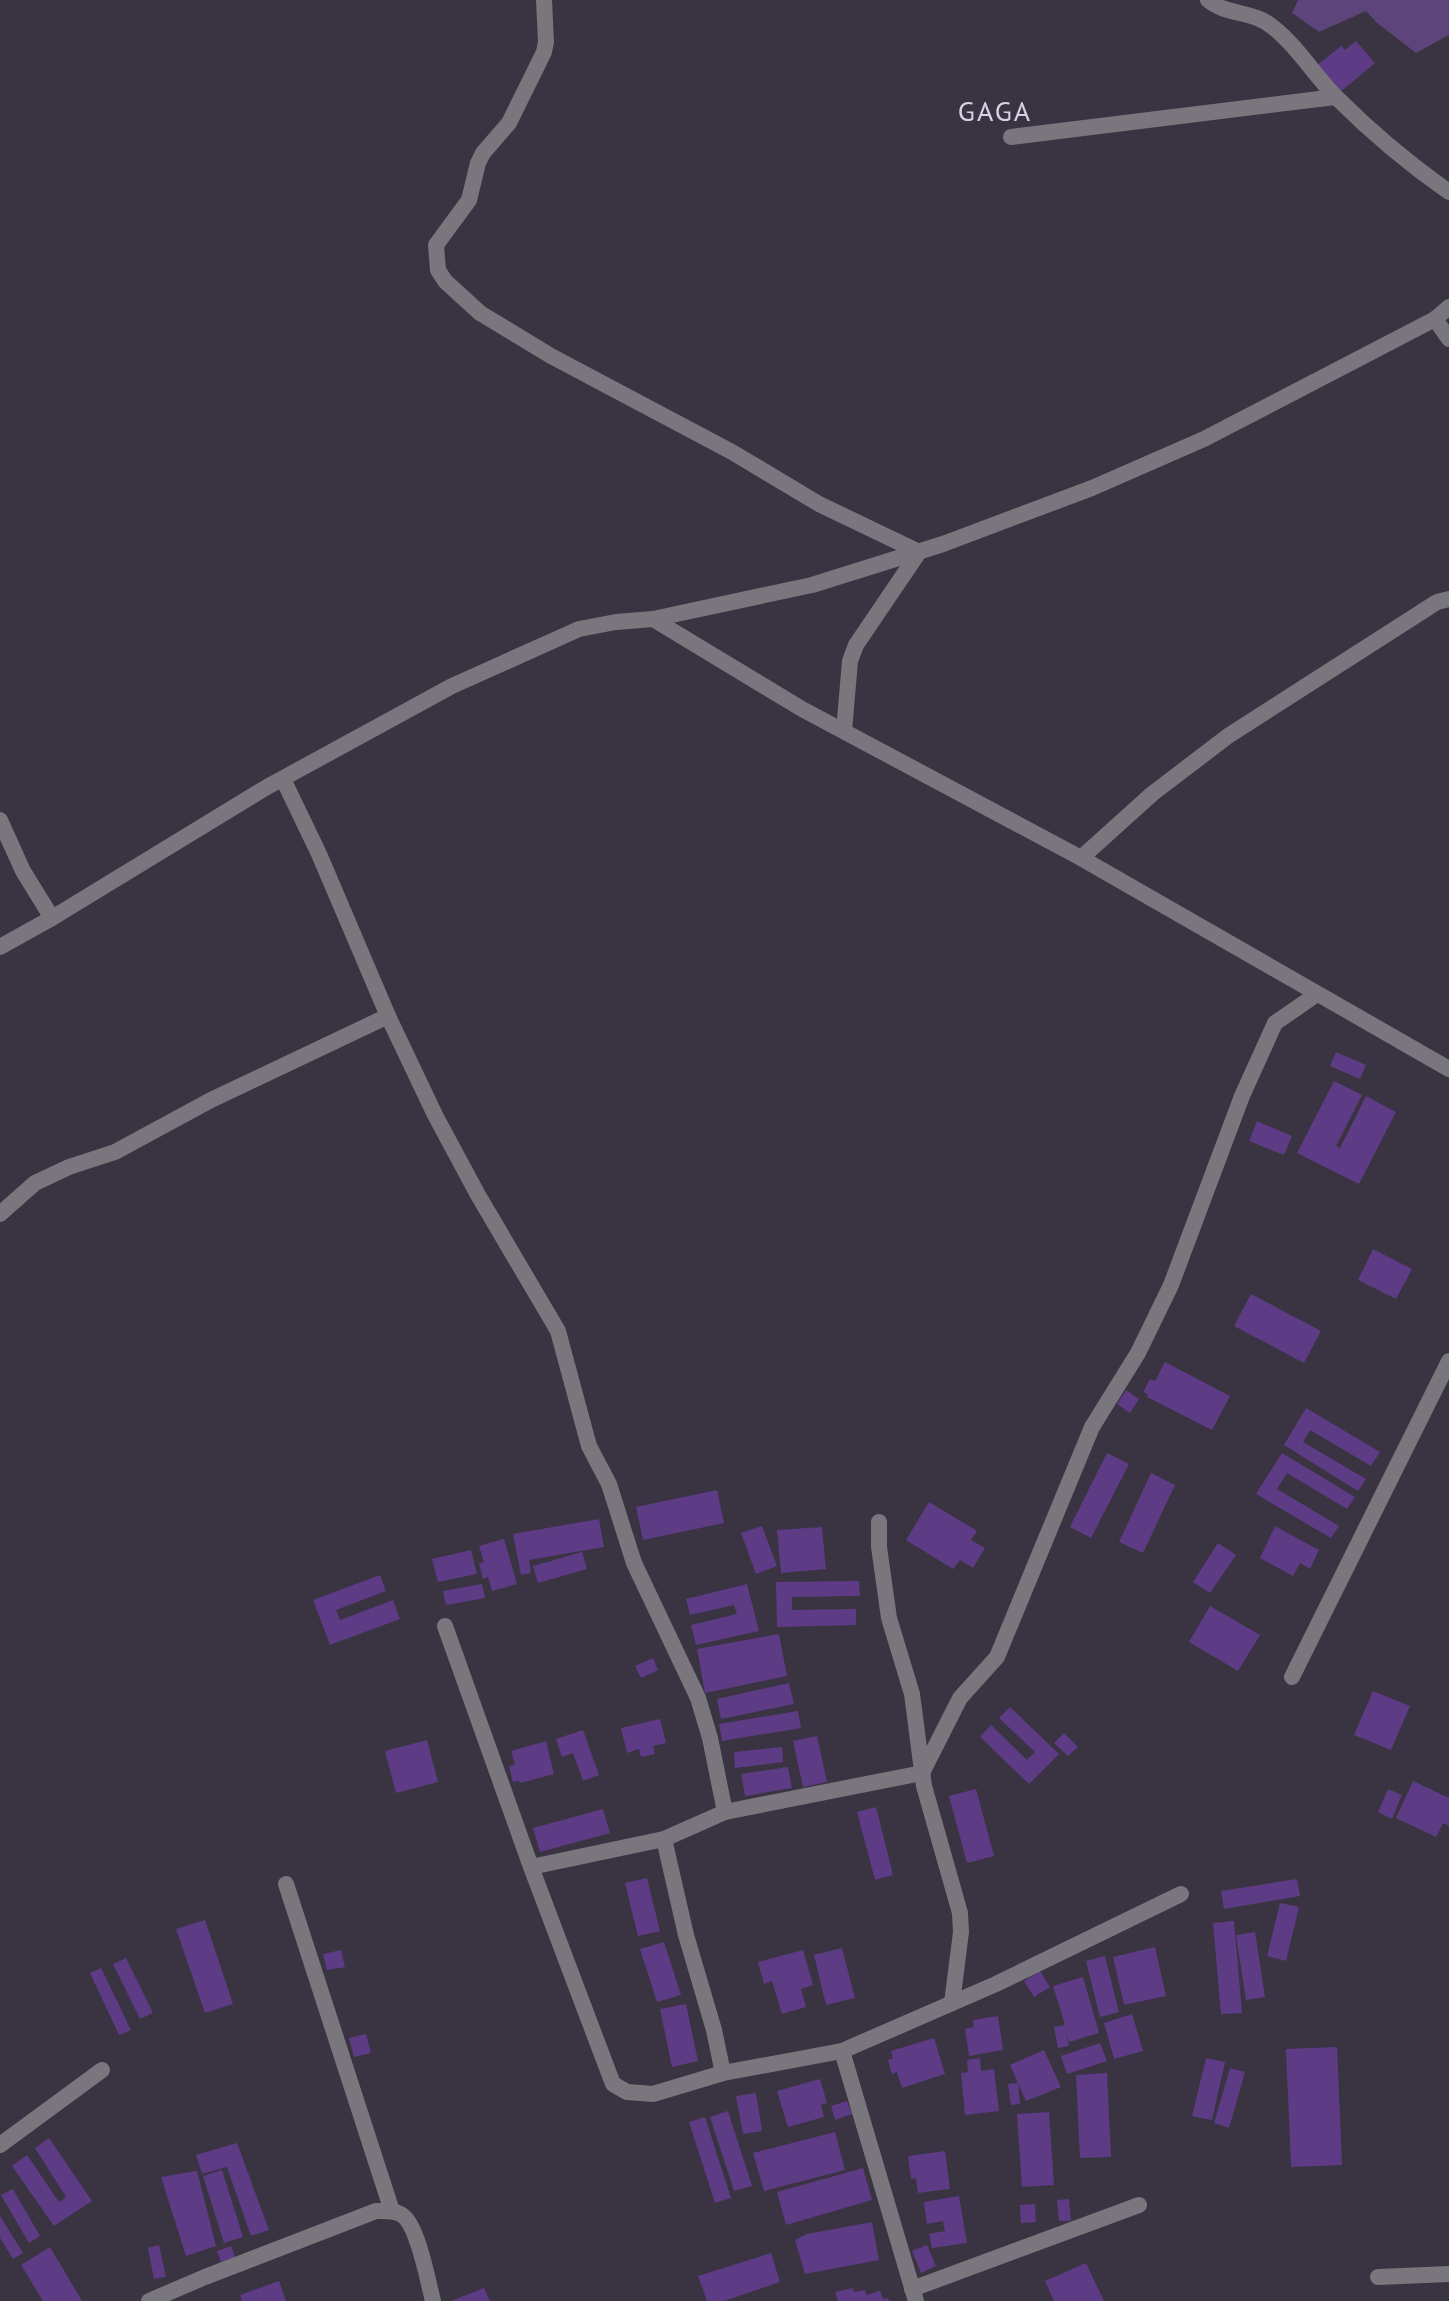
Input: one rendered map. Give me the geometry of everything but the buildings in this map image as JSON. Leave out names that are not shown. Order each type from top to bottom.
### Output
[{"type":"street","points":[[544,0],[546,42],[531,82],[509,123],[483,153],[469,200],[436,245],[438,270],[445,281],[480,313],[551,356],[732,452],[819,504],[919,552]]},
{"type":"street","points":[[1208,0],[1225,11],[1258,17],[1273,26],[1335,97],[1412,166],[1449,192]]},
{"type":"street","points":[[1011,137],[1335,97]]},
{"type":"street","points":[[0,947],[283,779],[452,686],[579,629],[653,619],[812,585],[919,552],[1092,488],[1204,439],[1435,319],[1449,307]]},
{"type":"street","points":[[1435,319],[1449,339]]},
{"type":"street","points":[[844,731],[850,661],[856,645],[919,552]]},
{"type":"street","points":[[1081,858],[1152,794],[1228,736],[1437,602],[1449,599]]},
{"type":"street","points":[[653,619],[789,702],[1081,858],[1449,1069]]},
{"type":"street","points":[[283,779],[319,854],[388,1016],[470,1182],[563,1344],[589,1446],[609,1484],[634,1563],[706,1720],[725,1812]]},
{"type":"street","points":[[0,820],[23,871],[52,918]]},
{"type":"street","points":[[922,1773],[960,1698],[997,1657],[1092,1427],[1138,1353],[1171,1285],[1242,1096],[1275,1023],[1317,994]]},
{"type":"street","points":[[0,1214],[35,1183],[69,1167],[115,1152],[211,1100],[388,1016]]},
{"type":"street","points":[[1292,1677],[1449,1361]]},
{"type":"street","points":[[879,1522],[879,1547],[889,1618],[912,1694],[922,1773],[960,1913],[961,1932],[952,2003]]},
{"type":"street","points":[[445,1626],[613,2084],[627,2092],[653,2094],[723,2073],[842,2051],[952,2003],[1181,1894]]},
{"type":"street","points":[[531,1867],[664,1839],[725,1812],[922,1773]]},
{"type":"street","points":[[664,1839],[723,2073]]},
{"type":"street","points":[[286,1884],[392,2211]]},
{"type":"street","points":[[842,2051],[914,2295],[1139,2205]]},
{"type":"street","points":[[0,2145],[102,2070]]},
{"type":"street","points":[[149,2301],[376,2211],[403,2215],[412,2225],[433,2301]]},
{"type":"street","points":[[1378,2277],[1449,2274]]},
{"type":"shaded area","points":[[1298,0],[1449,0],[1449,35],[1416,53],[1366,11],[1319,32],[1292,13]]},
{"type":"district","name":"GAGA","points":[[995,111]]}]
